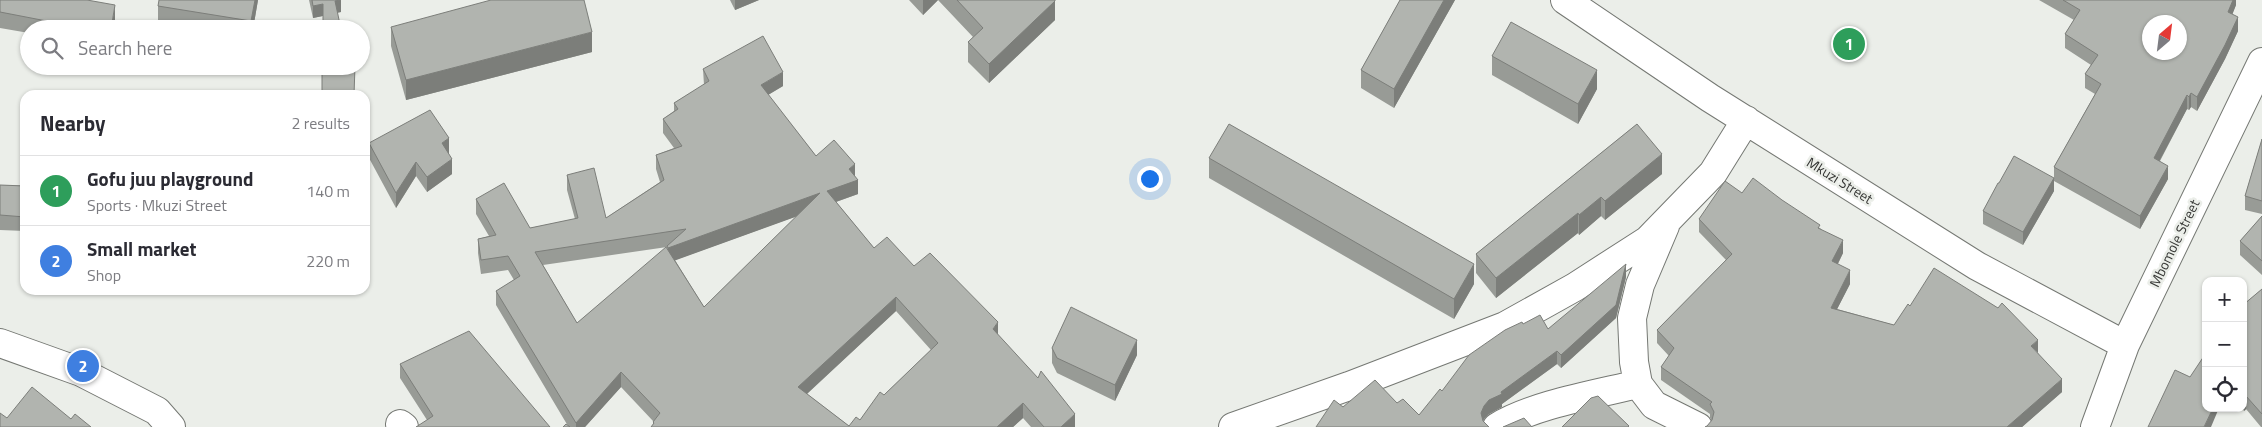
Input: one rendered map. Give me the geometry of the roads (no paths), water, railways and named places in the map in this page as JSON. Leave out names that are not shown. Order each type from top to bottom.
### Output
[{"type":"street","name":"Mkuzi Street","points":[[1565,0],[1746,120],[1977,266],[2124,345]]},
{"type":"street","name":"Mbomole Street","points":[[2095,427],[2124,345],[2262,62]]},
{"type":"street","points":[[1233,427],[1349,386],[1505,326],[1575,287],[1648,240],[1713,173],[1746,120]]},
{"type":"street","points":[[1669,218],[1640,286],[1632,318],[1638,384],[1654,405],[1698,427]]},
{"type":"street","points":[[0,343],[81,372],[157,411],[171,427]]},
{"type":"street","points":[[1497,427],[1511,418],[1638,384]]},
{"type":"place","name":"Gofu juu playground","points":[[1849,44]]},
{"type":"place","name":"Small market","points":[[83,366]]}]
